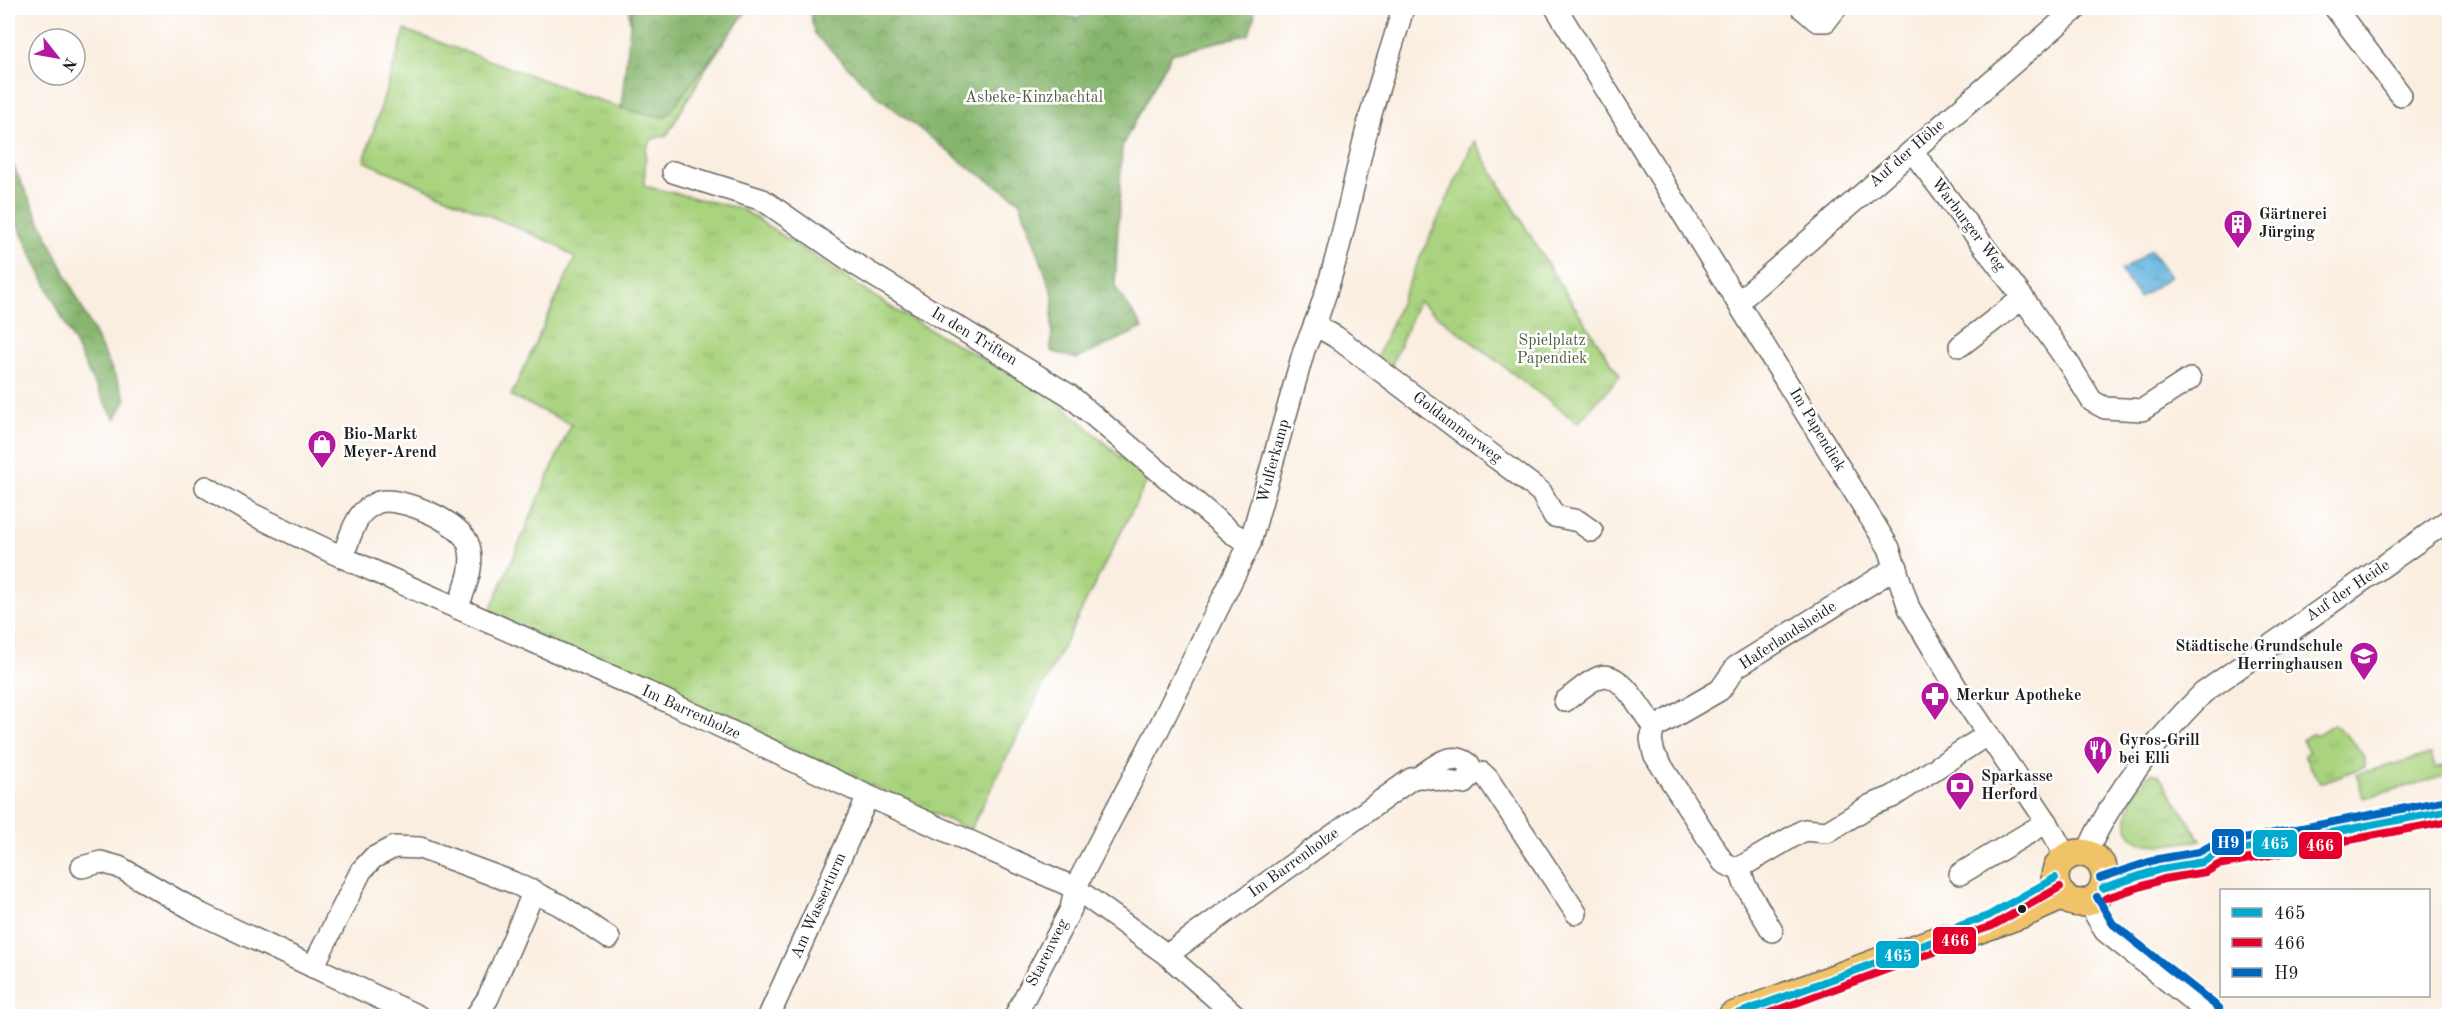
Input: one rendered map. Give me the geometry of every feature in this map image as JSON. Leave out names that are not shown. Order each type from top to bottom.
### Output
[{"type":"main road","points":[[1732,1017],[1943,938],[1951,929],[2080,877],[2161,869],[2203,862],[2214,855],[2450,810]]},
{"type":"street","name":"Wulferkamp","points":[[1075,888],[1156,734],[1250,543],[1305,350],[1316,325],[1338,250],[1369,120],[1403,8]]},
{"type":"street","name":"Im Papendiek","points":[[1556,8],[1882,538],[1896,567],[1908,608],[2047,822],[2080,877],[2105,931],[2212,1017]]},
{"type":"street","points":[[1802,8],[1817,21],[1826,21],[1836,8]]},
{"type":"street","name":"Auf der Höhe","points":[[1738,302],[1780,263],[2077,8]]},
{"type":"street","points":[[2335,8],[2401,95]]},
{"type":"street","name":"Warburger Weg","points":[[1912,151],[2023,298],[2092,401],[2105,408],[2142,410],[2190,379]]},
{"type":"street","name":"In den Triften","points":[[673,172],[763,200],[855,264],[1069,395],[1232,533],[1250,543]]},
{"type":"street","points":[[1960,346],[2023,298]]},
{"type":"street","name":"Goldammerweg","points":[[1316,325],[1336,337],[1541,492],[1554,516],[1578,521],[1592,531]]},
{"type":"street","name":"Im Barrenholze","points":[[206,487],[252,514],[342,557],[647,692],[1075,888],[1167,954],[1236,1017]]},
{"type":"street","points":[[342,557],[363,512],[380,502],[401,504],[449,521],[469,544],[471,565],[457,608]]},
{"type":"street","name":"Auf der Heide","points":[[2080,877],[2096,832],[2125,786],[2167,729],[2203,693],[2450,519]]},
{"type":"street","name":"Haferlandsheide","points":[[1654,728],[1720,690],[1736,667],[1896,567]]},
{"type":"street","points":[[1564,701],[1599,677],[1609,676],[1620,681],[1654,728],[1651,739],[1654,754],[1723,862],[1739,868],[1804,830],[1827,832],[1871,805],[1892,797],[1988,734]]},
{"type":"street","name":"Im Barrenholze","points":[[1167,954],[1411,779],[1422,775],[1453,785],[1465,783],[1471,772],[1482,773],[1576,913]]},
{"type":"street","name":"Am Wasserturm","points":[[770,1017],[868,795]]},
{"type":"street","points":[[1960,874],[2047,822]]},
{"type":"street","points":[[313,967],[361,871],[373,858],[394,847],[420,848],[534,891],[560,904],[609,938]]},
{"type":"street","points":[[82,867],[101,862],[119,867],[201,914],[418,1017]]},
{"type":"street","points":[[1739,868],[1745,885],[1772,931]]},
{"type":"street","name":"Starenweg","points":[[1015,1017],[1071,909],[1075,888]]},
{"type":"street","points":[[476,1017],[488,998],[534,891]]},
{"type":"green space","points":[[629,8],[748,8],[706,68],[667,135],[652,139],[646,148],[644,186],[742,209],[895,310],[1057,400],[1147,481],[970,830],[489,613],[571,424],[511,396],[575,258],[555,244],[364,161],[405,30],[634,111]]},
{"type":"green space","points":[[632,8],[749,8],[665,118],[621,108]]},
{"type":"green space","name":"Asbeke-Kinzbachtal","points":[[809,8],[1028,8],[1077,18],[1099,8],[1250,8],[1255,15],[1249,34],[1172,53],[1122,146],[1115,287],[1143,328],[1077,359],[1051,351],[1053,295],[1019,200],[968,167],[875,94],[815,34]]},
{"type":"green space","name":"Spielplatz Papendiek","points":[[1474,141],[1554,275],[1620,376],[1578,423],[1418,301],[1390,369],[1376,360]]},
{"type":"green space","points":[[8,155],[126,399],[115,419],[93,382],[8,205]]},
{"type":"green space","points":[[2334,724],[2359,749],[2365,767],[2320,783],[2304,756],[2309,752],[2302,740],[2313,733],[2315,736]]},
{"type":"green space","points":[[2431,754],[2435,768],[2449,764],[2449,775],[2363,798],[2357,774]]},
{"type":"green space","points":[[2152,773],[2159,775],[2201,840],[2154,844],[2139,841],[2131,835],[2127,827],[2129,807],[2139,786]]},
{"type":"water","points":[[2151,250],[2170,277],[2139,298],[2121,271]]},
{"type":"transit line","name":"H9","points":[[2100,878],[2158,859],[2199,852],[2212,845],[2448,800]]},
{"type":"transit line","name":"465","points":[[2103,888],[2161,869],[2203,862],[2214,855],[2450,810]]},
{"type":"transit line","name":"466","points":[[2106,898],[2164,879],[2206,872],[2218,865],[2450,821]]},
{"type":"transit line","name":"465","points":[[1732,1016],[1943,938],[1951,929],[1988,916],[2055,878]]},
{"type":"transit line","name":"466","points":[[1761,1016],[1948,947],[1957,938],[1992,926],[2060,887]]},
{"type":"transit line","name":"H9","points":[[2097,897],[2113,924],[2219,1008]]},
{"type":"place","name":"Gärtnerei Jürging","points":[[2238,250]]},
{"type":"place","name":"Bio-Markt Meyer-Arend","points":[[322,470]]},
{"type":"place","name":"Städtische Grundschule Herringhausen","points":[[2364,682]]},
{"type":"place","name":"Merkur Apotheke","points":[[1935,722]]},
{"type":"place","name":"Gyros-Grill bei Elli","points":[[2098,776]]},
{"type":"place","name":"Sparkasse Herford","points":[[1960,812]]}]
